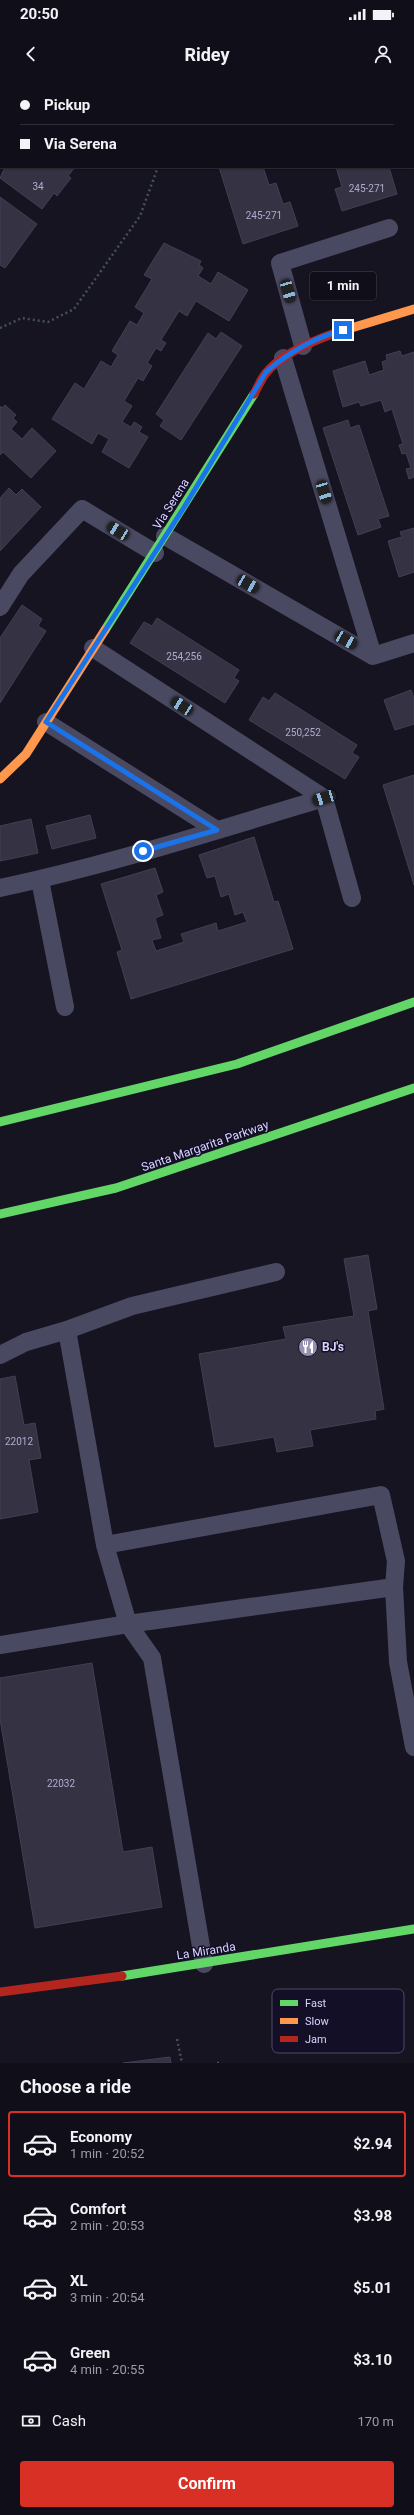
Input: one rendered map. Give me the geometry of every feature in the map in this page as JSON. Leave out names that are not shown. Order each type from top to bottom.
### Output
[{"type":"street","name":"Via Serena","points":[[0,779],[26,754],[92,648],[155,553],[266,372],[283,358],[303,346],[329,334],[414,309]]},
{"type":"street","points":[[0,1122],[237,1064],[414,1002]]},
{"type":"street","name":"Santa Margarita Parkway","points":[[0,1214],[116,1188],[414,1088]]},
{"type":"street","name":"La Miranda","points":[[0,1992],[204,1964],[414,1929]]},
{"type":"lane","points":[[303,346],[280,263],[389,228]]},
{"type":"lane","points":[[283,358],[373,656]]},
{"type":"lane","points":[[0,606],[21,574],[82,509],[155,553]]},
{"type":"lane","points":[[165,536],[373,656],[414,643]]},
{"type":"lane","points":[[92,648],[324,798],[352,898]]},
{"type":"lane","points":[[46,722],[217,830]]},
{"type":"lane","points":[[0,888],[40,880],[324,798]]},
{"type":"lane","points":[[40,880],[66,1007]]},
{"type":"lane","points":[[0,1355],[26,1342],[67,1330],[132,1306],[276,1272]]},
{"type":"lane","points":[[67,1330],[105,1544],[128,1624],[152,1658],[204,1964]]},
{"type":"lane","points":[[105,1544],[381,1495],[396,1561],[394,1587],[398,1662],[414,1747]]},
{"type":"lane","points":[[0,1645],[128,1624],[394,1587]]},
{"type":"path","points":[[0,328],[22,318],[48,322],[74,309],[140,216],[158,168]]},
{"type":"path","points":[[177,2039],[182,2063]]},
{"type":"building","points":[[5,168],[74,168],[68,176],[71,178],[57,196],[54,193],[42,209],[0,178]]},
{"type":"building","points":[[219,168],[263,168],[269,185],[276,183],[283,204],[290,202],[298,226],[243,244]]},
{"type":"building","points":[[336,168],[389,168],[397,194],[342,211],[335,189],[342,187]]},
{"type":"building","points":[[0,197],[37,224],[5,268],[0,265]]},
{"type":"building","points":[[164,243],[201,261],[199,265],[203,268],[198,276],[211,284],[218,272],[248,290],[229,321],[196,301],[187,316],[179,311],[161,340],[166,343],[161,351],[156,348],[147,363],[152,366],[143,381],[138,378],[124,401],[132,406],[122,422],[131,427],[134,422],[142,427],[139,432],[148,437],[129,468],[102,452],[109,439],[98,433],[92,444],[52,419],[75,383],[84,389],[101,361],[111,367],[118,355],[112,351],[130,321],[137,325],[144,313],[135,307],[152,279],[144,275]]},
{"type":"building","points":[[221,332],[242,346],[181,440],[160,426],[164,420],[156,414],[208,333],[216,339]]},
{"type":"building","points":[[400,351],[402,356],[414,352],[414,477],[409,479],[406,469],[411,468],[406,453],[402,454],[399,445],[403,444],[392,409],[385,412],[381,400],[361,406],[359,402],[343,407],[333,371],[365,361],[369,375],[384,370],[382,362],[387,360],[386,355]]},
{"type":"building","points":[[5,405],[16,415],[13,418],[17,422],[11,429],[22,439],[32,428],[56,451],[31,478],[3,452],[0,455],[0,406],[2,408]]},
{"type":"building","points":[[348,420],[350,428],[359,425],[389,516],[378,519],[381,527],[358,535],[323,428]]},
{"type":"building","points":[[9,488],[16,495],[22,489],[41,507],[0,551],[0,498]]},
{"type":"building","points":[[414,528],[414,572],[399,577],[388,541],[402,537],[400,532]]},
{"type":"building","points":[[22,605],[42,619],[38,626],[46,631],[0,703],[0,638]]},
{"type":"building","points":[[157,618],[239,670],[234,678],[239,681],[225,703],[130,643],[144,622],[152,626]]},
{"type":"building","points":[[411,690],[414,698],[414,724],[395,730],[384,700]]},
{"type":"building","points":[[275,693],[357,745],[352,753],[359,757],[345,779],[249,720],[263,697],[269,701]]},
{"type":"building","points":[[414,775],[414,885],[383,785]]},
{"type":"building","points":[[90,815],[96,838],[52,849],[46,826]]},
{"type":"building","points":[[31,819],[38,853],[0,861],[0,826]]},
{"type":"building","points":[[254,837],[274,902],[278,901],[293,949],[131,999],[117,952],[122,950],[101,884],[155,868],[163,892],[156,895],[163,915],[155,918],[161,938],[152,940],[156,951],[184,942],[181,934],[216,923],[218,931],[247,922],[243,912],[235,915],[229,894],[221,897],[215,876],[207,878],[199,855]]},
{"type":"building","name":"BJ's","points":[[368,1255],[377,1309],[368,1311],[384,1409],[375,1411],[376,1419],[310,1430],[313,1446],[277,1452],[274,1437],[215,1447],[199,1354],[286,1339],[283,1327],[354,1316],[344,1259]]},
{"type":"building","points":[[15,1376],[24,1425],[35,1423],[41,1458],[29,1460],[38,1512],[0,1519],[0,1379]]},
{"type":"building","points":[[92,1663],[123,1852],[152,1847],[162,1907],[35,1928],[0,1719],[0,1678]]},
{"type":"building","points":[[170,2057],[171,2063],[123,2063]]},
{"type":"traffic: fast","points":[[105,630],[254,394]]},
{"type":"traffic: fast","points":[[0,1122],[237,1064],[414,1002]]},
{"type":"traffic: fast","points":[[0,1214],[116,1188],[414,1088]]},
{"type":"traffic: fast","points":[[122,1976],[414,1929]]},
{"type":"traffic: slow","points":[[338,332],[414,309]]},
{"type":"traffic: slow","points":[[0,779],[26,754],[105,630]]},
{"type":"traffic: jam","points":[[254,394],[266,373],[281,359],[309,343],[338,332]]},
{"type":"traffic: jam","points":[[0,1992],[122,1976]]},
{"type":"place","name":"BJ's","points":[[308,1347]]},
{"type":"route","points":[[143,851],[217,830],[46,722],[92,648],[183,509],[266,372],[283,358],[303,346],[329,334],[343,330]]}]
